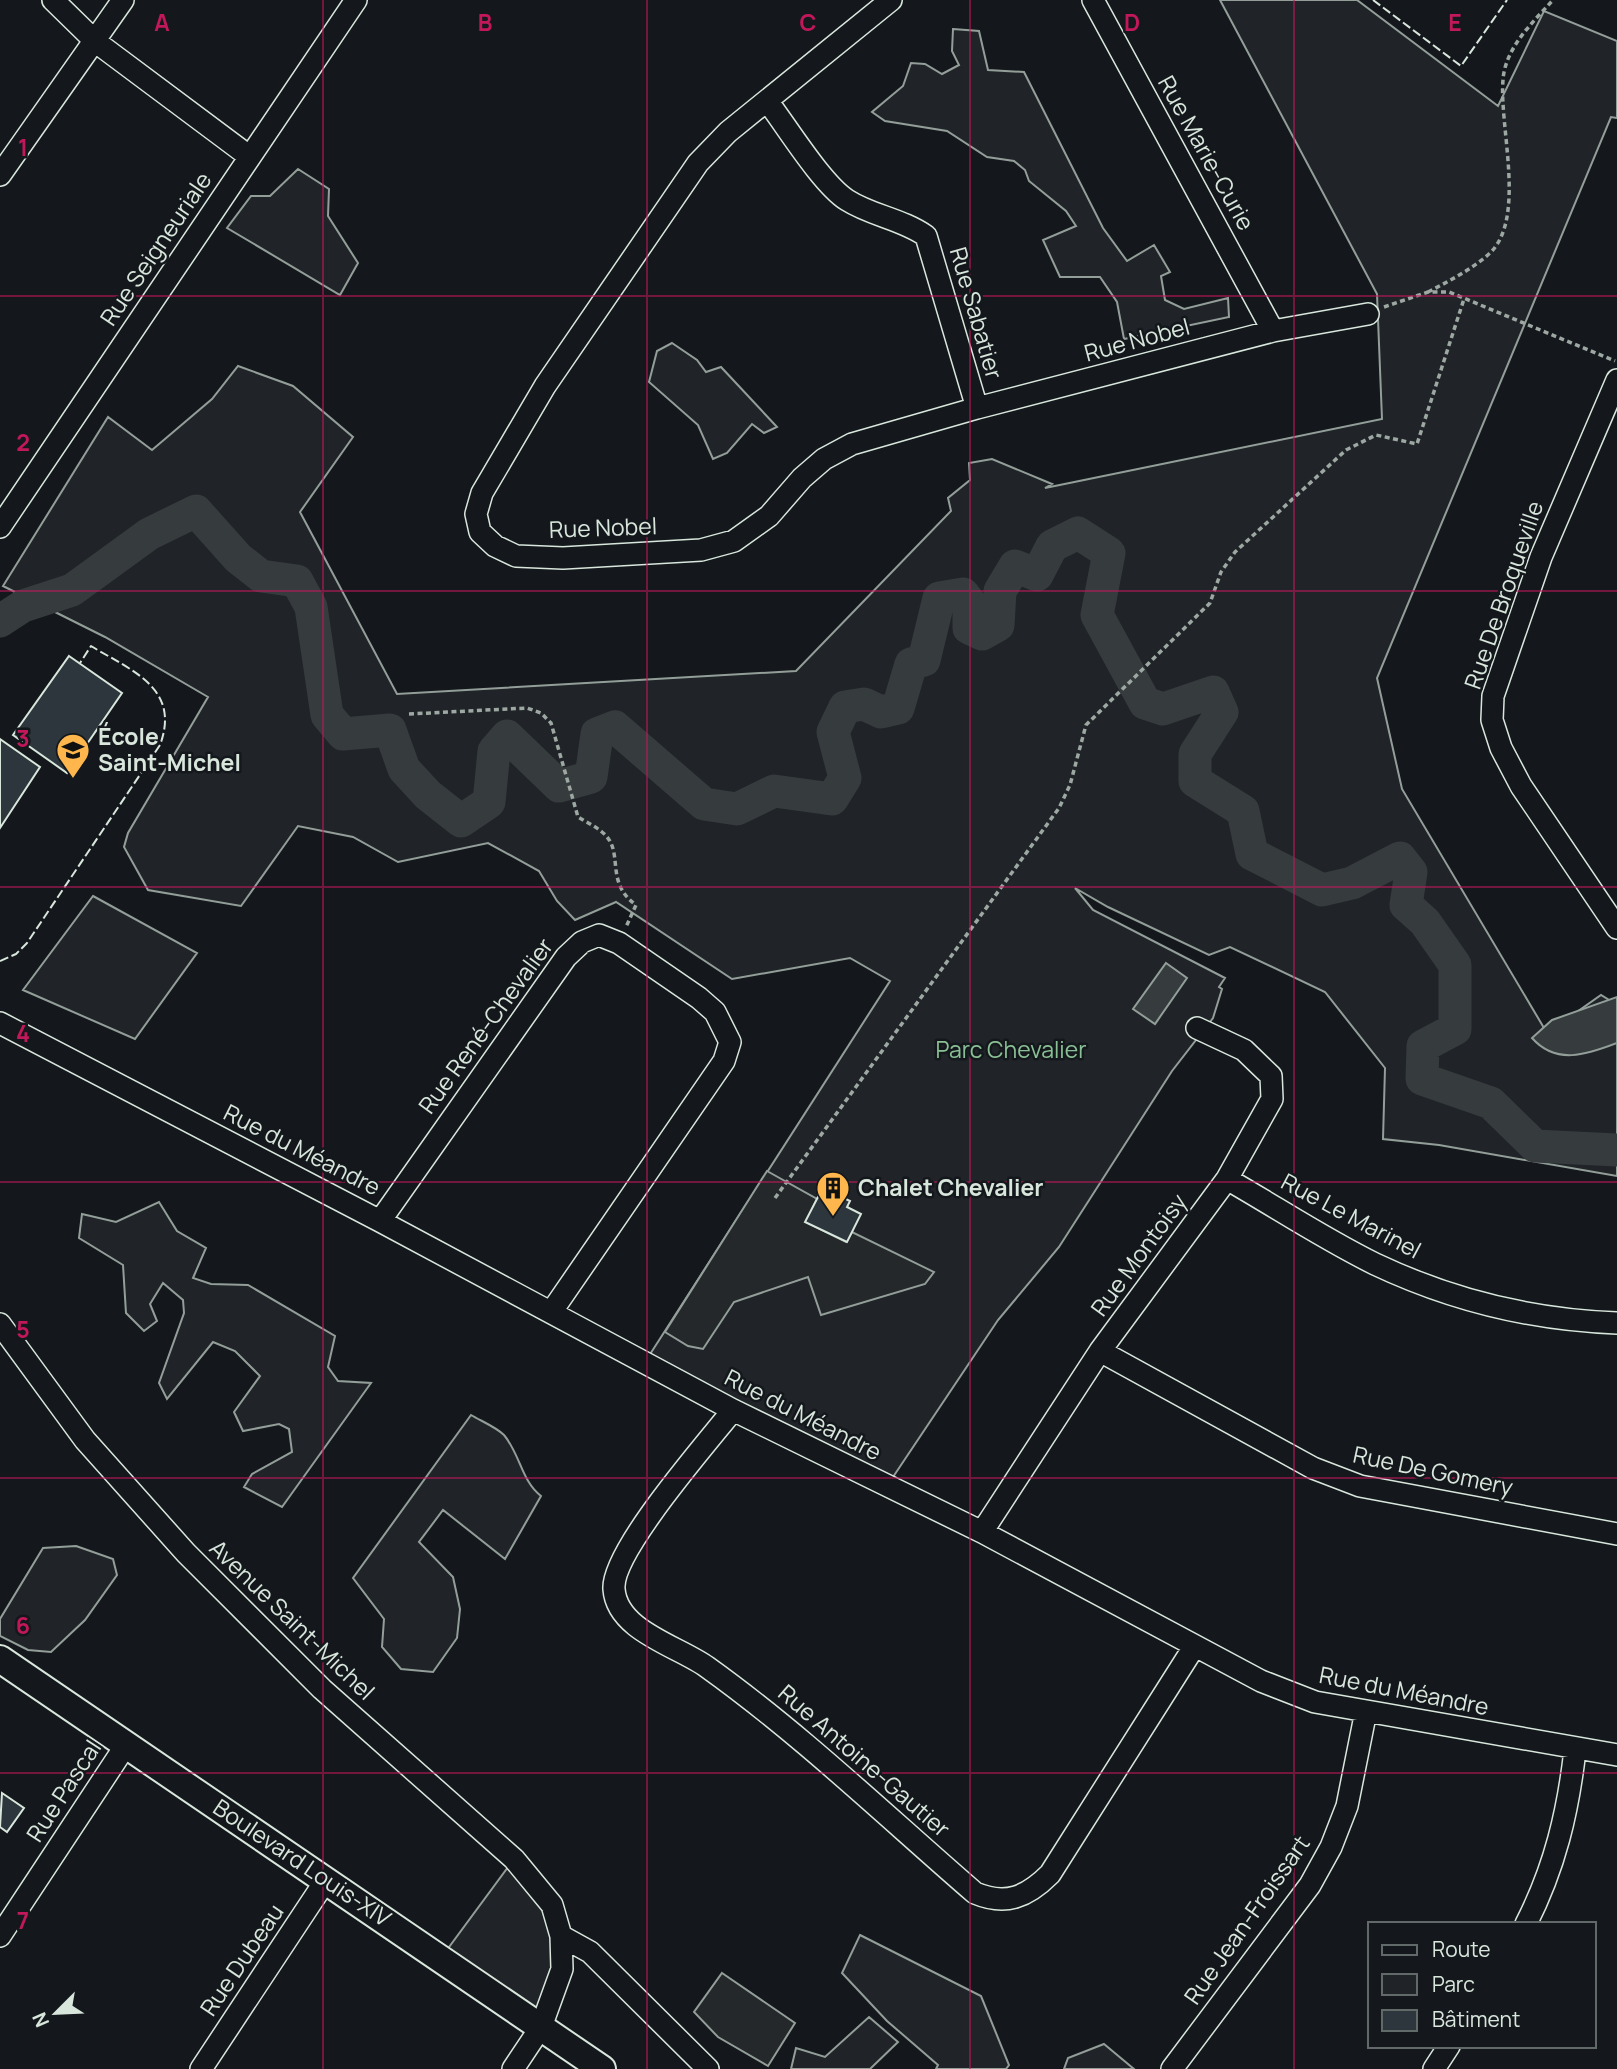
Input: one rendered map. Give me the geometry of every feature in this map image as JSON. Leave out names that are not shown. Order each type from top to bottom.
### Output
[{"type":"main road","name":"Boulevard Louis-XIV","points":[[0,1660],[602,2069]]},
{"type":"street","points":[[53,0],[96,42],[250,157]]},
{"type":"street","points":[[0,176],[123,0]]},
{"type":"street","name":"Rue Seigneuriale","points":[[0,527],[356,0]]},
{"type":"street","name":"Rue Nobel","points":[[891,0],[728,132],[698,163],[545,386],[482,493],[476,514],[480,531],[495,546],[516,556],[563,558],[701,550],[734,541],[769,516],[802,478],[824,459],[852,444],[976,408],[1273,331],[1368,314]]},
{"type":"street","name":"Rue Marie-Curie","points":[[1093,0],[1273,331]]},
{"type":"street","name":"Rue Sabatier","points":[[768,102],[844,198],[862,209],[911,225],[926,236],[976,408]]},
{"type":"street","name":"Rue De Broqueville","points":[[1617,380],[1541,557],[1493,696],[1492,720],[1501,748],[1521,786],[1617,928]]},
{"type":"street","name":"Rue René-Chevalier","points":[[380,1221],[566,957],[582,942],[598,935],[619,943],[715,1012],[730,1042],[724,1061],[552,1311]]},
{"type":"street","name":"Rue du Méandre","points":[[0,1023],[552,1311],[733,1410],[982,1532],[1261,1681],[1315,1702],[1575,1750],[1617,1755]]},
{"type":"street","name":"Rue Montoisy","points":[[982,1532],[1100,1351],[1227,1180],[1272,1099],[1271,1076],[1244,1050],[1197,1028]]},
{"type":"street","name":"Rue Le Marinel","points":[[1227,1180],[1375,1264],[1468,1301],[1575,1321],[1617,1323]]},
{"type":"street","name":"Avenue Saint-Michel","points":[[0,1324],[85,1440],[186,1553],[323,1689],[514,1858],[552,1905],[561,1936],[562,1969],[541,2027],[513,2069]]},
{"type":"street","name":"Rue De Gomery","points":[[1100,1351],[1313,1468],[1360,1486],[1617,1534]]},
{"type":"street","name":"Rue Antoine-Gautier","points":[[733,1410],[632,1540],[615,1579],[617,1604],[635,1625],[700,1662],[753,1699],[975,1893],[993,1900],[1014,1899],[1034,1890],[1050,1874],[1194,1647]]},
{"type":"street","name":"Rue Jean-Froissart","points":[[1172,2069],[1310,1885],[1331,1847],[1347,1805],[1366,1711]]},
{"type":"street","name":"Rue Pascal","points":[[0,1936],[126,1745]]},
{"type":"street","points":[[1527,1922],[1559,1849],[1569,1805],[1575,1750]]},
{"type":"street","name":"Rue Dubeau","points":[[201,2069],[327,1880]]},
{"type":"street","points":[[561,1936],[590,1952],[708,2069]]},
{"type":"street","points":[[1434,2069],[1448,2048]]},
{"type":"path","points":[[1368,314],[1428,292],[1462,273],[1492,251],[1506,221],[1508,149],[1502,78],[1517,40],[1553,0]]},
{"type":"path","points":[[1428,292],[1449,292],[1617,362]]},
{"type":"path","points":[[775,1198],[1059,808],[1070,785],[1086,725],[1210,603],[1221,572],[1235,552],[1346,450],[1376,435],[1417,444],[1464,299]]},
{"type":"path","points":[[410,714],[527,708],[541,713],[551,723],[578,817],[604,832],[613,846],[616,882],[623,896],[636,905]]},
{"type":"green space","name":"Parc Chevalier","points":[[1220,0],[1357,0],[1498,106],[1544,11],[1617,41],[1617,118],[1611,117],[1377,678],[1402,789],[1547,1033],[1601,995],[1617,1005],[1617,1176],[1439,1145],[1383,1139],[1385,1068],[1325,992],[1230,947],[1209,955],[1108,907],[1075,888],[1093,910],[1225,978],[1219,987],[1222,989],[1213,1018],[1172,1071],[1059,1247],[998,1320],[887,1486],[645,1362],[890,981],[850,958],[732,979],[616,902],[575,920],[557,901],[539,871],[488,843],[398,862],[353,837],[298,826],[241,906],[148,890],[124,847],[128,833],[208,697],[105,637],[3,586],[108,417],[152,450],[212,399],[238,366],[293,386],[353,437],[300,512],[397,694],[796,671],[951,511],[948,498],[970,480],[969,463],[992,459],[1052,484],[1045,488],[1382,419],[1377,294]]},
{"type":"green space","points":[[953,29],[979,31],[988,70],[1024,72],[1103,228],[1127,261],[1154,245],[1170,272],[1161,276],[1165,300],[1184,309],[1228,298],[1229,317],[1124,339],[1117,302],[1100,277],[1060,277],[1043,240],[1076,226],[1066,211],[1029,181],[1025,170],[1014,161],[987,157],[947,131],[885,121],[872,112],[903,86],[911,63],[925,64],[942,74],[959,65],[952,51]]},
{"type":"green space","points":[[298,169],[329,189],[328,216],[358,263],[340,295],[227,228],[251,196],[270,196]]},
{"type":"green space","points":[[672,343],[697,360],[706,372],[721,367],[777,427],[764,433],[752,424],[727,453],[713,459],[698,425],[649,382],[657,351]]},
{"type":"green space","points":[[93,896],[197,953],[135,1039],[23,990]]},
{"type":"green space","points":[[159,1202],[177,1231],[206,1248],[193,1278],[211,1284],[248,1285],[335,1336],[328,1367],[338,1381],[371,1383],[282,1507],[244,1487],[252,1474],[292,1452],[289,1429],[279,1424],[243,1431],[234,1412],[260,1376],[235,1351],[213,1342],[167,1399],[159,1383],[184,1313],[183,1300],[163,1283],[150,1304],[157,1321],[144,1331],[126,1313],[123,1265],[79,1238],[82,1214],[116,1222]]},
{"type":"green space","points":[[471,1415],[504,1435],[529,1483],[541,1496],[505,1559],[443,1510],[419,1542],[453,1577],[460,1609],[457,1638],[433,1672],[401,1669],[382,1647],[384,1619],[353,1578]]},
{"type":"green space","points":[[76,1546],[113,1559],[117,1575],[85,1620],[51,1652],[28,1650],[0,1636],[0,1619],[43,1548]]},
{"type":"green space","points":[[514,1859],[561,1936],[541,2027],[441,1958]]},
{"type":"green space","points":[[860,1935],[981,1996],[1009,2065],[1006,2069],[936,2069],[938,2065],[887,2021],[842,1973]]},
{"type":"green space","points":[[869,2017],[898,2042],[870,2069],[791,2069],[796,2048],[825,2057]]},
{"type":"green space","points":[[1104,2044],[1134,2069],[1064,2069],[1068,2058]]},
{"type":"shaded area","points":[[1166,963],[1187,978],[1155,1024],[1133,1009]]},
{"type":"shaded area","points":[[1617,997],[1617,1043],[1583,1054],[1561,1055],[1551,1052],[1532,1038],[1552,1020]]},
{"type":"shaded area","points":[[767,1171],[817,1199],[806,1222],[846,1242],[852,1232],[934,1272],[925,1284],[821,1315],[808,1277],[734,1302],[703,1349],[688,1346],[665,1332]]},
{"type":"shaded area","points":[[722,1973],[795,2023],[768,2066],[718,2037],[694,2012]]},
{"type":"building","points":[[69,656],[122,693],[67,773],[13,735]]},
{"type":"building","points":[[0,739],[40,767],[0,828]]},
{"type":"building","name":"Chalet Chevalier","points":[[827,1190],[850,1201],[847,1207],[861,1214],[847,1242],[805,1222],[819,1195],[824,1197]]},
{"type":"building","points":[[2,1793],[24,1808],[7,1832],[0,1827]]},
{"type":"waterway","points":[[0,621],[23,606],[72,590],[149,534],[196,511],[238,558],[261,576],[297,581],[311,607],[327,715],[343,734],[390,730],[404,769],[428,795],[461,821],[489,802],[494,751],[507,736],[559,786],[591,777],[597,734],[615,727],[704,804],[737,809],[774,791],[832,799],[845,778],[833,732],[845,707],[864,704],[881,712],[898,708],[911,664],[924,660],[939,598],[963,594],[969,602],[969,628],[982,634],[998,625],[1000,591],[1015,566],[1037,575],[1052,546],[1078,533],[1109,553],[1097,615],[1145,703],[1163,709],[1213,692],[1222,712],[1195,754],[1195,781],[1243,811],[1252,854],[1322,890],[1352,883],[1400,858],[1411,872],[1406,905],[1425,922],[1455,965],[1455,1029],[1423,1046],[1422,1079],[1491,1103],[1535,1146],[1617,1150]]},
{"type":"fence","points":[[1373,0],[1461,66],[1507,0]]},
{"type":"fence","points":[[0,961],[16,954],[27,943],[160,745],[165,725],[164,709],[149,684],[91,646],[80,663]]},
{"type":"place","name":"École Saint-Michel","points":[[73,780]]},
{"type":"place","name":"Chalet Chevalier","points":[[833,1218]]}]
